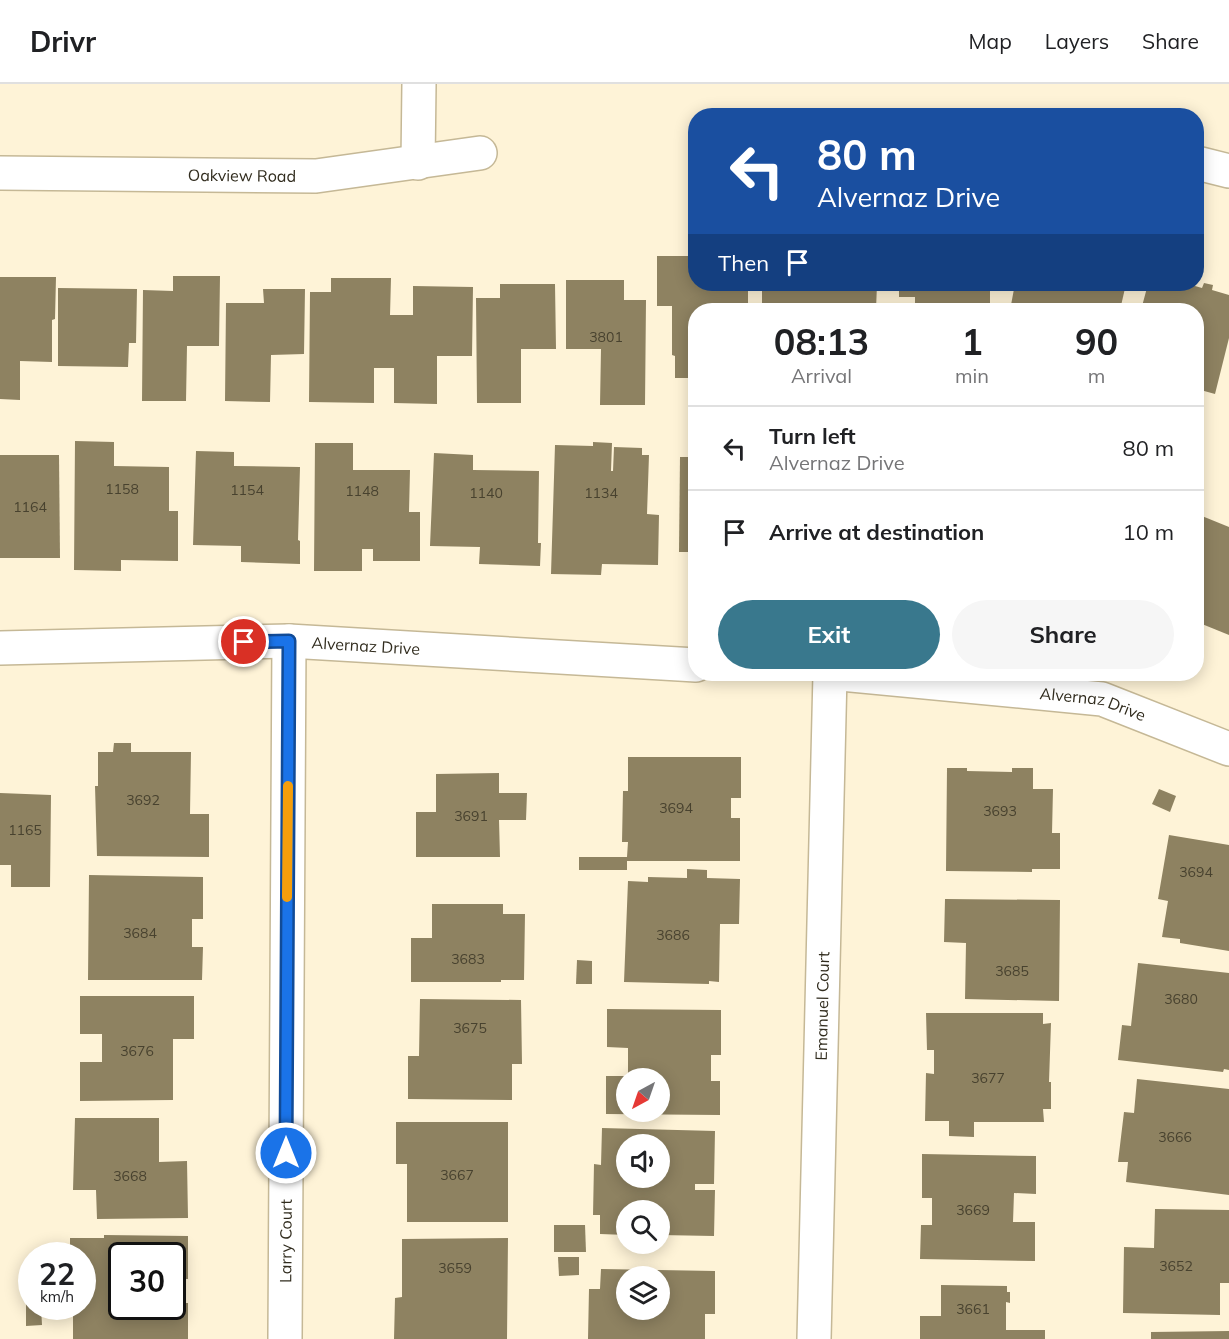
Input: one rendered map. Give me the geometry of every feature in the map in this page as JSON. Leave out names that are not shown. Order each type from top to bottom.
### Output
[{"type":"street","points":[[418,163],[419,84]]},
{"type":"street","name":"Oakview Road","points":[[0,173],[316,176],[480,153]]},
{"type":"street","points":[[1204,165],[1229,171]]},
{"type":"street","name":"Alvernaz Drive","points":[[0,648],[289,641],[688,664]]},
{"type":"street","name":"Larry Court","points":[[285,1339],[289,641]]},
{"type":"street","name":"Emanuel Court","points":[[814,1339],[830,681]]},
{"type":"street","name":"Alvernaz Drive","points":[[914,681],[1102,699],[1229,749]]},
{"type":"building","points":[[657,256],[688,256],[688,291],[748,291],[748,303],[688,303],[688,378],[675,378],[675,356],[672,355],[672,306],[657,306]]},
{"type":"building","points":[[173,276],[220,276],[219,346],[187,346],[186,401],[142,401],[143,290],[173,291]]},
{"type":"building","points":[[0,277],[56,277],[55,319],[52,320],[52,362],[20,361],[20,400],[0,399]]},
{"type":"building","points":[[331,278],[391,278],[390,315],[413,315],[413,286],[473,287],[472,356],[437,356],[437,404],[394,403],[394,368],[374,368],[374,403],[309,402],[310,292],[331,292]]},
{"type":"building","points":[[566,280],[624,280],[624,300],[646,300],[645,405],[600,405],[601,349],[566,349]]},
{"type":"building","points":[[1204,283],[1213,285],[1212,290],[1229,295],[1229,338],[1215,394],[1204,391],[1204,303],[1143,303],[1146,291],[1204,291]]},
{"type":"building","points":[[500,284],[555,284],[556,349],[521,349],[521,403],[477,403],[476,298],[500,298]]},
{"type":"building","points":[[58,288],[137,289],[136,343],[129,343],[128,367],[58,366]]},
{"type":"building","points":[[263,289],[305,289],[304,354],[271,355],[270,402],[225,401],[226,303],[264,303]]},
{"type":"building","points":[[762,291],[877,291],[876,303],[762,303]]},
{"type":"building","points":[[899,291],[990,291],[990,303],[915,303],[915,297],[899,297]]},
{"type":"building","points":[[1014,291],[1124,291],[1122,303],[1011,303]]},
{"type":"building","points":[[75,441],[114,442],[114,466],[169,467],[169,511],[178,511],[178,561],[121,560],[121,571],[74,570]]},
{"type":"building","points":[[593,442],[612,443],[611,471],[613,471],[614,447],[642,448],[642,455],[649,455],[647,514],[659,515],[658,565],[602,564],[601,575],[551,574],[555,445],[593,446]]},
{"type":"building","points":[[315,443],[353,443],[353,470],[410,470],[409,512],[420,512],[420,561],[373,561],[373,549],[362,549],[362,571],[314,571]]},
{"type":"building","points":[[196,451],[234,452],[234,466],[300,467],[298,540],[300,541],[300,564],[241,562],[241,546],[193,545]]},
{"type":"building","points":[[434,453],[473,455],[473,470],[539,471],[540,566],[479,564],[480,547],[430,546]]},
{"type":"building","points":[[0,455],[59,455],[60,558],[0,558]]},
{"type":"building","points":[[680,457],[688,457],[688,552],[679,552]]},
{"type":"building","points":[[1204,517],[1229,527],[1229,635],[1204,625]]},
{"type":"building","points":[[114,743],[131,743],[131,752],[191,752],[190,814],[209,814],[209,857],[97,856],[95,786],[98,786],[98,752],[113,752]]},
{"type":"building","points":[[628,757],[741,757],[741,798],[731,798],[731,818],[740,818],[740,861],[627,861],[627,870],[579,870],[579,857],[627,857],[628,842],[622,842],[623,791],[628,791]]},
{"type":"building","points":[[947,768],[1012,772],[1012,768],[1033,768],[1033,789],[1053,789],[1052,833],[1060,833],[1060,869],[1032,869],[1032,872],[946,871]]},
{"type":"building","points":[[499,773],[499,793],[527,793],[526,820],[499,820],[500,857],[416,857],[416,812],[436,812],[436,774]]},
{"type":"building","points":[[1159,789],[1176,796],[1170,812],[1152,804]]},
{"type":"building","points":[[0,793],[51,795],[50,887],[11,887],[11,865],[0,865]]},
{"type":"building","points":[[1169,835],[1229,845],[1229,951],[1180,943],[1180,939],[1162,937],[1168,901],[1158,899]]},
{"type":"building","points":[[687,869],[707,870],[707,878],[740,879],[739,924],[720,924],[719,982],[709,981],[709,984],[624,982],[628,881],[648,882],[648,877],[687,878]]},
{"type":"building","points":[[89,875],[203,877],[203,919],[192,919],[192,947],[203,947],[202,980],[88,980]]},
{"type":"building","points":[[945,899],[1060,900],[1059,1001],[965,999],[966,943],[944,942]]},
{"type":"building","points":[[432,904],[503,904],[503,914],[525,914],[524,980],[411,982],[411,938],[432,938]]},
{"type":"building","points":[[577,960],[592,961],[592,984],[576,984]]},
{"type":"building","points":[[1138,963],[1229,973],[1229,1070],[1224,1069],[1223,1072],[1118,1060],[1122,1025],[1131,1026]]},
{"type":"building","points":[[80,996],[194,996],[194,1039],[173,1039],[173,1100],[80,1101],[80,1062],[102,1062],[102,1034],[80,1034]]},
{"type":"building","points":[[420,999],[521,1000],[522,1064],[512,1064],[512,1100],[408,1099],[408,1056],[419,1056]]},
{"type":"building","points":[[607,1009],[721,1010],[721,1055],[711,1055],[711,1081],[720,1081],[720,1115],[670,1115],[670,1068],[628,1068],[628,1048],[607,1047]]},
{"type":"building","points":[[926,1013],[1043,1013],[1043,1024],[1051,1023],[1049,1082],[1051,1082],[1051,1109],[1043,1109],[1044,1122],[974,1122],[974,1137],[949,1136],[949,1121],[925,1121],[926,1073],[934,1074],[934,1050],[927,1050]]},
{"type":"building","points":[[606,1076],[616,1076],[616,1114],[606,1114]]},
{"type":"building","points":[[1137,1079],[1229,1089],[1229,1195],[1126,1182],[1128,1162],[1118,1162],[1124,1112],[1134,1113]]},
{"type":"building","points":[[75,1118],[159,1118],[159,1162],[187,1161],[188,1218],[97,1219],[96,1190],[73,1190]]},
{"type":"building","points":[[396,1122],[508,1122],[508,1222],[407,1222],[407,1164],[396,1164]]},
{"type":"building","points":[[602,1128],[715,1131],[714,1184],[695,1184],[695,1190],[715,1190],[714,1236],[670,1235],[670,1200],[616,1200],[616,1235],[600,1234],[600,1215],[593,1215],[594,1164],[601,1165]]},
{"type":"building","points":[[922,1154],[1036,1156],[1036,1194],[1014,1193],[1013,1222],[1035,1222],[1035,1261],[920,1259],[921,1225],[932,1225],[932,1198],[922,1198]]},
{"type":"building","points":[[1155,1209],[1229,1210],[1229,1283],[1220,1283],[1220,1315],[1123,1313],[1124,1247],[1154,1248]]},
{"type":"building","points":[[554,1225],[585,1225],[586,1252],[554,1252]]},
{"type":"building","points":[[104,1235],[188,1236],[188,1279],[186,1279],[186,1242],[108,1242],[108,1320],[186,1320],[186,1303],[188,1303],[188,1339],[73,1339],[73,1320],[96,1320],[96,1242],[70,1242],[70,1238],[104,1238]]},
{"type":"building","points":[[508,1238],[507,1339],[394,1339],[395,1298],[402,1297],[402,1239]]},
{"type":"building","points":[[558,1257],[579,1257],[579,1275],[559,1276]]},
{"type":"building","points":[[601,1269],[616,1269],[616,1320],[670,1320],[670,1270],[715,1271],[715,1314],[705,1314],[705,1339],[588,1339],[589,1289],[600,1289]]},
{"type":"building","points":[[941,1285],[1007,1286],[1007,1292],[1010,1292],[1010,1303],[1006,1302],[1006,1330],[1045,1330],[1045,1339],[920,1339],[920,1316],[941,1316]]},
{"type":"building","points":[[26,1320],[42,1320],[42,1325],[26,1326]]},
{"type":"building","points":[[1229,1331],[1229,1339],[1151,1339],[1151,1332]]},
{"type":"slow traffic","points":[[287,897],[288,786]]},
{"type":"route","points":[[244,642],[289,641],[286,1153]]}]
